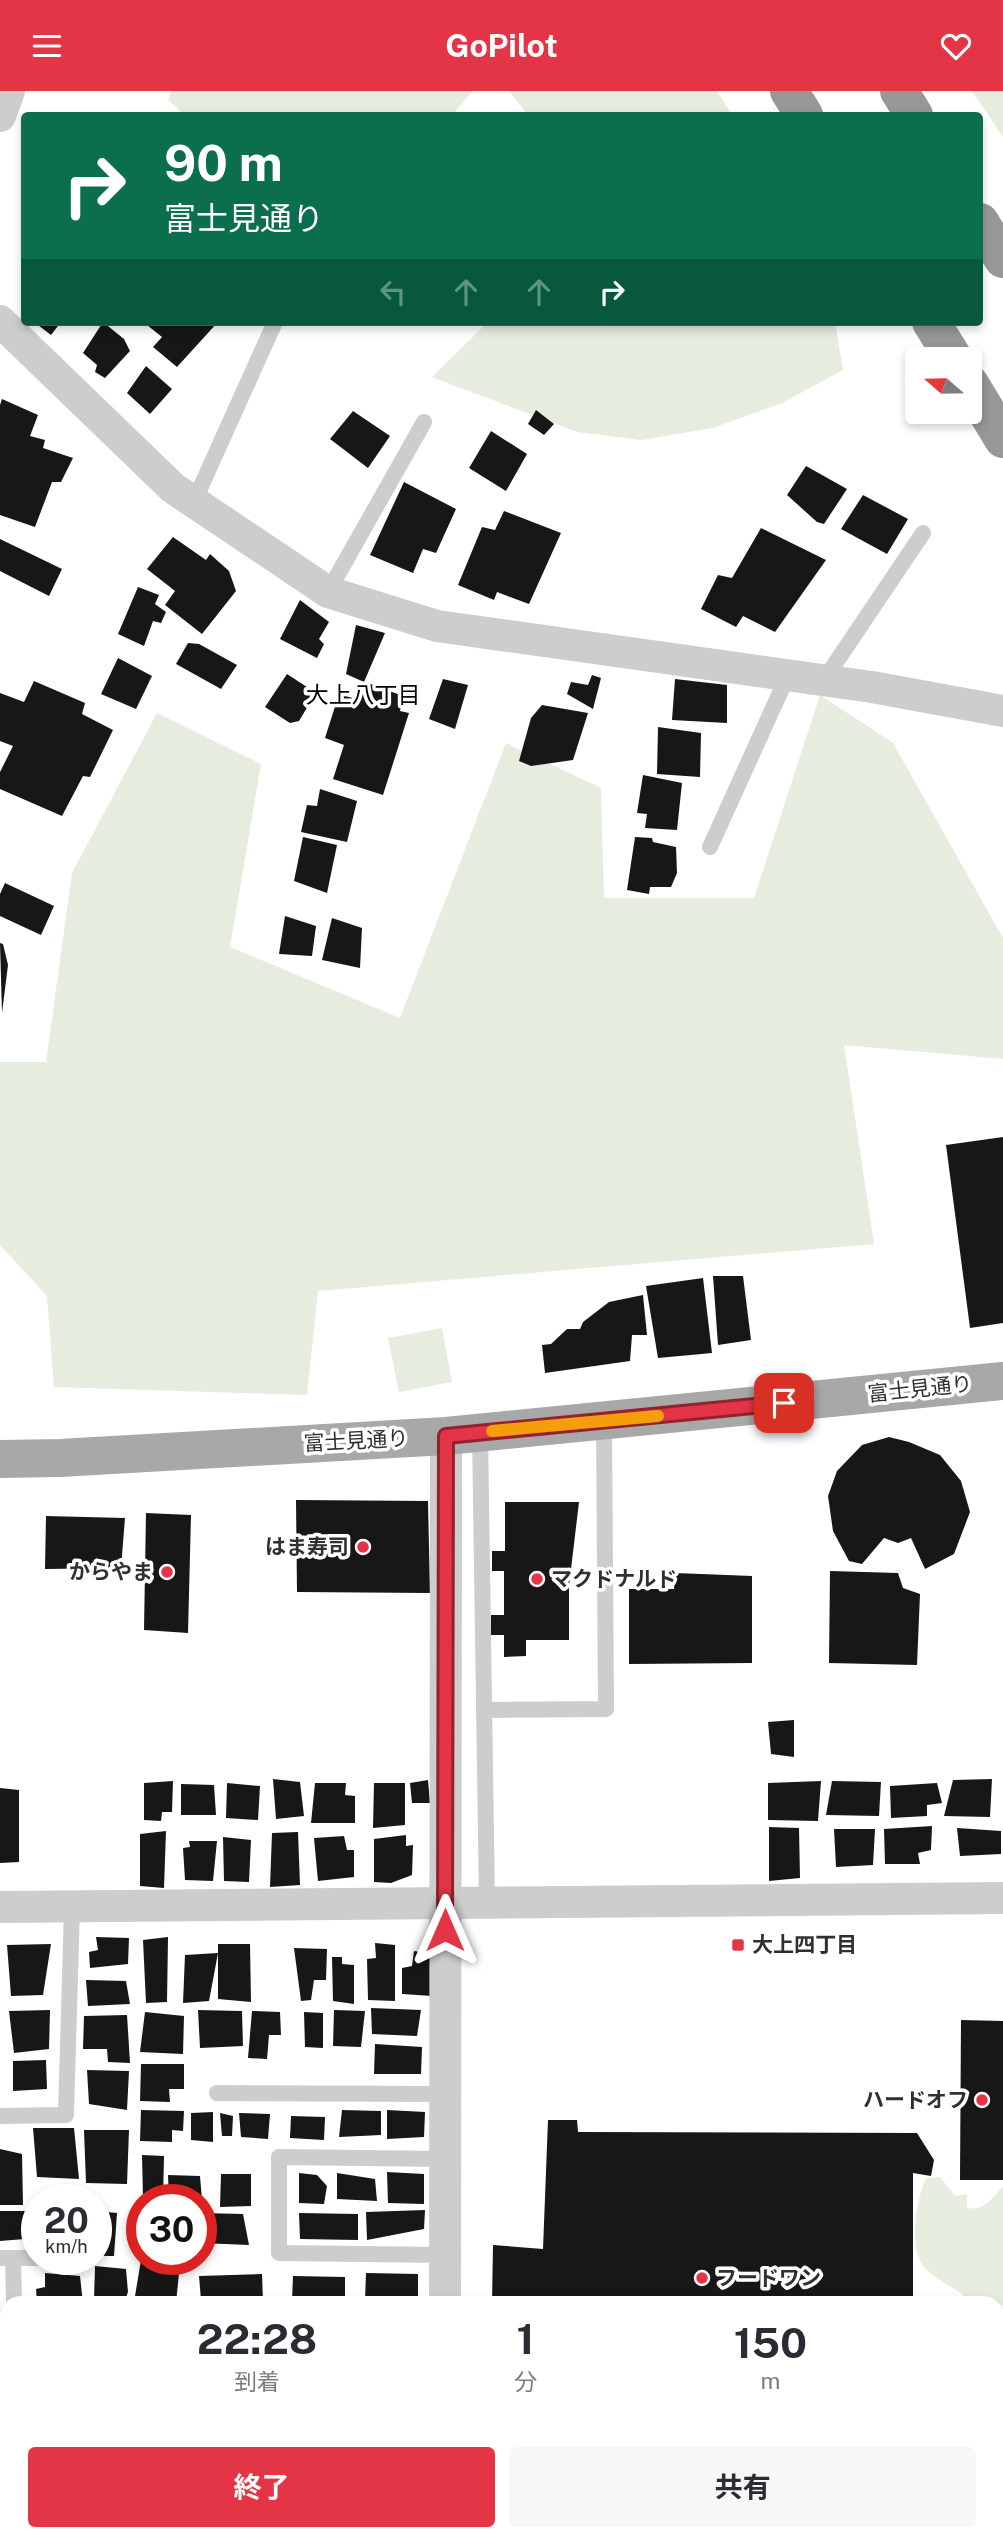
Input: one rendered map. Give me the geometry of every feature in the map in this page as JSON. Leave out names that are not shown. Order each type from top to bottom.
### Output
[{"type":"highway","points":[[789,91],[802,112]]},
{"type":"highway","points":[[899,91],[912,112]]},
{"type":"highway","points":[[983,227],[1003,259]]},
{"type":"highway","points":[[933,326],[947,347]]},
{"type":"highway","points":[[982,404],[1003,439]]},
{"type":"main road","name":"富士見通り","points":[[0,1459],[60,1458],[463,1434],[1003,1381]]},
{"type":"street","points":[[0,116],[9,91]]},
{"type":"street","points":[[0,321],[173,488],[328,592],[437,626],[824,680],[1003,711]]},
{"type":"street","points":[[445,2296],[445,1903],[463,1434]]},
{"type":"street","points":[[0,1907],[1003,1898]]},
{"type":"lane","points":[[194,502],[273,326]]},
{"type":"lane","points":[[328,592],[424,422]]},
{"type":"lane","points":[[824,680],[923,533]]},
{"type":"lane","points":[[709,847],[788,675]]},
{"type":"lane","points":[[484,1710],[606,1709],[604,1421]]},
{"type":"lane","points":[[463,1434],[484,1710],[486,1903]]},
{"type":"lane","points":[[0,2116],[66,2115],[72,1907]]},
{"type":"lane","points":[[217,2092],[446,2094]]},
{"type":"lane","points":[[445,2255],[279,2253],[279,2157],[446,2159]]},
{"type":"lane","points":[[7,2258],[13,2296]]},
{"type":"shaded area","points":[[171,91],[473,91],[455,112],[182,112],[168,100]]},
{"type":"shaded area","points":[[509,91],[717,91],[730,112],[526,112]]},
{"type":"shaded area","points":[[972,91],[1003,91],[1003,137]]},
{"type":"shaded area","points":[[484,326],[836,326],[843,370],[782,403],[713,428],[642,440],[577,432],[432,377]]},
{"type":"shaded area","points":[[820,695],[893,743],[1003,938],[1003,1059],[844,1045],[874,1244],[318,1291],[307,1395],[54,1387],[47,1296],[0,1245],[0,1062],[46,1062],[72,873],[157,713],[261,764],[230,947],[400,1018],[506,743],[601,788],[604,898],[754,898]]},
{"type":"shaded area","points":[[442,1328],[452,1382],[399,1392],[388,1338]]},
{"type":"shaded area","points":[[940,2177],[955,2196],[967,2194],[967,2208],[983,2206],[1003,2186],[1003,2296],[963,2296],[930,2273],[920,2261],[915,2225],[926,2178]]},
{"type":"building","points":[[39,326],[58,326],[51,335]]},
{"type":"building","points":[[100,326],[108,326],[124,339],[130,351],[105,378],[95,372],[97,365],[83,353]]},
{"type":"building","points":[[148,326],[214,326],[177,367],[153,347],[162,337]]},
{"type":"building","points":[[146,366],[172,389],[150,414],[127,393]]},
{"type":"building","points":[[2,399],[38,415],[30,436],[45,440],[43,448],[73,458],[61,482],[52,482],[35,527],[0,515]]},
{"type":"building","points":[[536,410],[554,424],[544,435],[528,424]]},
{"type":"building","points":[[353,411],[390,436],[368,468],[330,439]]},
{"type":"building","points":[[491,431],[527,454],[506,491],[469,468]]},
{"type":"building","points":[[806,466],[847,489],[824,524],[817,522],[787,495]]},
{"type":"building","points":[[404,482],[456,509],[436,553],[423,549],[413,573],[370,555]]},
{"type":"building","points":[[863,495],[908,519],[887,554],[841,529]]},
{"type":"building","points":[[504,511],[561,533],[529,604],[497,592],[494,600],[458,585],[482,527],[495,530]]},
{"type":"building","points":[[761,528],[826,560],[775,632],[743,616],[736,627],[701,609],[718,575],[732,578]]},
{"type":"building","points":[[173,537],[206,560],[210,554],[229,571],[236,591],[202,634],[165,605],[175,591],[147,569]]},
{"type":"building","points":[[0,539],[62,569],[49,596],[0,571]]},
{"type":"building","points":[[138,587],[159,595],[155,604],[166,612],[161,623],[153,621],[144,646],[118,634]]},
{"type":"building","points":[[300,600],[329,622],[319,639],[324,644],[317,658],[280,639]]},
{"type":"building","points":[[356,625],[385,633],[364,682],[346,674]]},
{"type":"building","points":[[188,643],[199,644],[237,665],[221,689],[176,664]]},
{"type":"building","points":[[118,658],[152,676],[136,709],[101,694]]},
{"type":"building","points":[[287,674],[310,689],[311,701],[299,721],[290,723],[265,707]]},
{"type":"building","points":[[592,675],[601,678],[593,709],[567,694],[571,682],[588,685]]},
{"type":"building","points":[[443,679],[468,685],[455,729],[429,719]]},
{"type":"building","points":[[675,679],[727,685],[727,723],[672,720]]},
{"type":"building","points":[[34,681],[85,703],[82,714],[113,730],[90,777],[83,776],[62,816],[0,789],[0,772],[13,746],[0,741],[0,693],[24,702]]},
{"type":"building","points":[[368,683],[403,696],[400,711],[409,713],[383,795],[333,779],[344,745],[325,738],[339,694],[359,700]]},
{"type":"building","points":[[542,705],[588,713],[573,760],[531,766],[519,761],[531,718]]},
{"type":"building","points":[[658,727],[701,733],[700,777],[657,774]]},
{"type":"building","points":[[643,775],[682,783],[677,830],[645,828],[647,814],[637,813]]},
{"type":"building","points":[[320,789],[357,801],[347,842],[301,832],[307,805],[317,806]]},
{"type":"building","points":[[303,837],[337,845],[327,893],[294,881]]},
{"type":"building","points":[[635,837],[652,838],[653,842],[676,847],[677,873],[671,887],[650,887],[649,894],[627,890]]},
{"type":"building","points":[[5,883],[54,906],[41,935],[0,916],[0,894]]},
{"type":"building","points":[[285,916],[316,926],[312,956],[279,954]]},
{"type":"building","points":[[332,918],[362,928],[360,968],[322,960]]},
{"type":"building","points":[[0,943],[3,944],[8,965],[2,1013]]},
{"type":"building","points":[[1003,1137],[1003,1323],[970,1328],[946,1145]]},
{"type":"building","points":[[713,1276],[743,1276],[751,1340],[718,1345]]},
{"type":"building","points":[[703,1278],[712,1353],[658,1358],[646,1286]]},
{"type":"building","points":[[643,1295],[647,1335],[632,1335],[630,1361],[545,1373],[542,1345],[551,1344],[567,1329],[580,1329],[583,1322],[609,1302]]},
{"type":"building","points":[[889,1437],[940,1455],[961,1481],[970,1512],[954,1554],[925,1569],[911,1538],[898,1543],[884,1538],[862,1564],[849,1561],[833,1531],[828,1496],[837,1471],[862,1445]]},
{"type":"building","name":"はま寿司","points":[[296,1500],[428,1501],[430,1593],[297,1592]]},
{"type":"building","name":"マクドナルド","points":[[505,1502],[579,1502],[569,1586],[569,1640],[526,1640],[526,1656],[504,1657],[504,1635],[491,1635],[491,1615],[504,1615],[504,1571],[492,1571],[492,1551],[505,1551]]},
{"type":"building","name":"からやま","points":[[146,1513],[191,1515],[188,1633],[144,1630]]},
{"type":"building","points":[[46,1516],[125,1518],[121,1568],[45,1569]]},
{"type":"building","points":[[830,1571],[898,1573],[903,1588],[920,1594],[917,1665],[829,1663]]},
{"type":"building","points":[[675,1573],[752,1576],[752,1663],[629,1664],[629,1589],[674,1589]]},
{"type":"building","points":[[794,1720],[794,1757],[771,1754],[768,1722]]},
{"type":"building","points":[[273,1779],[300,1782],[304,1816],[276,1819]]},
{"type":"building","points":[[992,1779],[990,1817],[944,1816],[953,1780]]},
{"type":"building","points":[[428,1780],[430,1803],[412,1803],[410,1783]]},
{"type":"building","points":[[173,1781],[172,1812],[162,1812],[161,1821],[144,1820],[144,1783]]},
{"type":"building","points":[[821,1781],[818,1821],[768,1820],[768,1783]]},
{"type":"building","points":[[832,1781],[881,1782],[879,1816],[826,1815]]},
{"type":"building","points":[[227,1783],[260,1786],[258,1820],[226,1818]]},
{"type":"building","points":[[315,1783],[346,1783],[345,1795],[355,1796],[355,1823],[311,1823]]},
{"type":"building","points":[[374,1783],[405,1783],[405,1825],[373,1828]]},
{"type":"building","points":[[937,1783],[942,1803],[927,1805],[927,1816],[891,1818],[890,1786]]},
{"type":"building","points":[[181,1784],[214,1785],[216,1815],[181,1815]]},
{"type":"building","points":[[0,1788],[19,1790],[19,1862],[0,1863]]},
{"type":"building","points":[[932,1826],[931,1850],[918,1853],[920,1864],[885,1864],[884,1829]]},
{"type":"building","points":[[769,1827],[799,1828],[800,1878],[769,1881]]},
{"type":"building","points":[[957,1828],[1001,1831],[1001,1854],[960,1856]]},
{"type":"building","points":[[834,1829],[875,1829],[873,1865],[836,1867]]},
{"type":"building","points":[[166,1831],[164,1888],[140,1886],[140,1834]]},
{"type":"building","points":[[298,1832],[300,1885],[270,1887],[272,1833]]},
{"type":"building","points":[[406,1835],[406,1846],[413,1845],[412,1875],[391,1883],[374,1882],[374,1839]]},
{"type":"building","points":[[344,1836],[347,1850],[354,1850],[354,1877],[318,1881],[314,1838]]},
{"type":"building","points":[[223,1837],[251,1840],[249,1882],[224,1881]]},
{"type":"building","points":[[189,1841],[217,1841],[213,1881],[185,1880],[183,1848],[190,1847]]},
{"type":"building","points":[[96,1937],[129,1938],[128,1964],[90,1968],[89,1952],[98,1950]]},
{"type":"building","points":[[168,1937],[167,2002],[146,2003],[143,1940]]},
{"type":"building","points":[[375,1943],[395,1945],[395,2001],[368,2000],[367,1959],[376,1958]]},
{"type":"building","points":[[51,1944],[43,1995],[11,1996],[7,1945]]},
{"type":"building","points":[[218,1944],[250,1944],[251,2002],[218,1999]]},
{"type":"building","points":[[294,1948],[327,1949],[326,1980],[314,1980],[311,2000],[301,2001]]},
{"type":"building","points":[[414,1951],[431,1954],[432,1996],[402,1994],[402,1968],[412,1966]]},
{"type":"building","points":[[218,1953],[209,2001],[183,2003],[185,1955]]},
{"type":"building","points":[[332,1957],[342,1957],[342,1964],[354,1965],[354,2004],[333,2001]]},
{"type":"building","points":[[86,1980],[126,1981],[130,2004],[88,2006]]},
{"type":"building","points":[[371,2008],[421,2010],[417,2036],[372,2034]]},
{"type":"building","points":[[50,2010],[49,2049],[14,2053],[9,2011]]},
{"type":"building","points":[[198,2010],[242,2011],[243,2046],[200,2048]]},
{"type":"building","points":[[334,2010],[365,2011],[361,2047],[333,2046]]},
{"type":"building","points":[[252,2011],[280,2012],[281,2035],[269,2035],[267,2059],[248,2058]]},
{"type":"building","points":[[145,2012],[184,2016],[183,2054],[140,2052]]},
{"type":"building","points":[[304,2012],[323,2013],[323,2048],[305,2047]]},
{"type":"building","points":[[127,2015],[130,2063],[108,2062],[107,2049],[83,2049],[84,2016]]},
{"type":"building","name":"ハードオフ","points":[[961,2020],[1003,2021],[1003,2180],[960,2180]]},
{"type":"building","points":[[375,2044],[422,2047],[421,2074],[374,2074]]},
{"type":"building","points":[[46,2060],[47,2089],[13,2091],[13,2061]]},
{"type":"building","points":[[141,2064],[184,2064],[184,2089],[169,2089],[170,2102],[140,2101]]},
{"type":"building","points":[[87,2070],[129,2071],[127,2110],[89,2104]]},
{"type":"building","points":[[141,2110],[184,2111],[183,2131],[172,2130],[172,2142],[140,2141]]},
{"type":"building","points":[[342,2110],[381,2111],[381,2135],[339,2137]]},
{"type":"building","points":[[387,2110],[425,2112],[424,2137],[387,2139]]},
{"type":"building","points":[[213,2112],[213,2142],[191,2140],[191,2113]]},
{"type":"building","points":[[220,2113],[233,2116],[232,2136],[222,2136]]},
{"type":"building","points":[[239,2113],[270,2114],[268,2139],[241,2137]]},
{"type":"building","points":[[291,2116],[325,2117],[324,2140],[290,2138]]},
{"type":"building","points":[[548,2120],[577,2120],[578,2132],[917,2133],[934,2160],[931,2176],[913,2173],[913,2296],[492,2296],[493,2245],[543,2249]]},
{"type":"building","points":[[33,2128],[74,2128],[79,2179],[37,2177]]},
{"type":"building","points":[[84,2130],[129,2130],[127,2184],[86,2183]]},
{"type":"building","points":[[0,2149],[22,2154],[23,2184],[21,2205],[0,2205]]},
{"type":"building","points":[[142,2155],[164,2156],[163,2184],[143,2184]]},
{"type":"building","points":[[387,2172],[424,2174],[424,2204],[388,2203]]},
{"type":"building","points":[[299,2173],[317,2175],[327,2186],[324,2204],[299,2203]]},
{"type":"building","points":[[337,2173],[375,2179],[377,2201],[337,2199]]},
{"type":"building","points":[[221,2174],[251,2174],[251,2206],[220,2207]]},
{"type":"building","points":[[168,2175],[200,2176],[201,2184],[168,2184]]},
{"type":"building","points":[[425,2210],[424,2229],[367,2240],[366,2212]]},
{"type":"building","points":[[0,2211],[21,2211],[21,2239],[0,2241]]},
{"type":"building","points":[[112,2213],[117,2213],[112,2256]]},
{"type":"building","points":[[217,2213],[243,2214],[249,2245],[217,2244]]},
{"type":"building","points":[[299,2213],[358,2214],[358,2240],[300,2239]]},
{"type":"building","points":[[112,2268],[126,2269],[127,2296],[94,2296],[95,2275],[112,2275]]},
{"type":"building","points":[[366,2273],[418,2274],[418,2296],[365,2296]]},
{"type":"building","points":[[262,2274],[263,2296],[201,2296],[199,2276]]},
{"type":"building","points":[[45,2275],[80,2276],[82,2296],[36,2296],[36,2289],[45,2287]]},
{"type":"building","points":[[138,2275],[179,2275],[177,2296],[135,2296]]},
{"type":"building","points":[[293,2276],[345,2277],[345,2296],[292,2296]]},
{"type":"slow traffic","points":[[492,1431],[658,1416]]},
{"type":"place","name":"はま寿司","points":[[363,1547]]},
{"type":"place","name":"からやま","points":[[167,1572]]},
{"type":"place","name":"マクドナルド","points":[[537,1579]]},
{"type":"place","name":"大上四丁目","points":[[738,1945]]},
{"type":"place","name":"ハードオフ","points":[[982,2100]]},
{"type":"place","name":"フードワン","points":[[702,2278]]},
{"type":"district","name":"大上八丁目","points":[[363,695]]},
{"type":"route","points":[[445,1930],[446,1436],[784,1403]]}]
